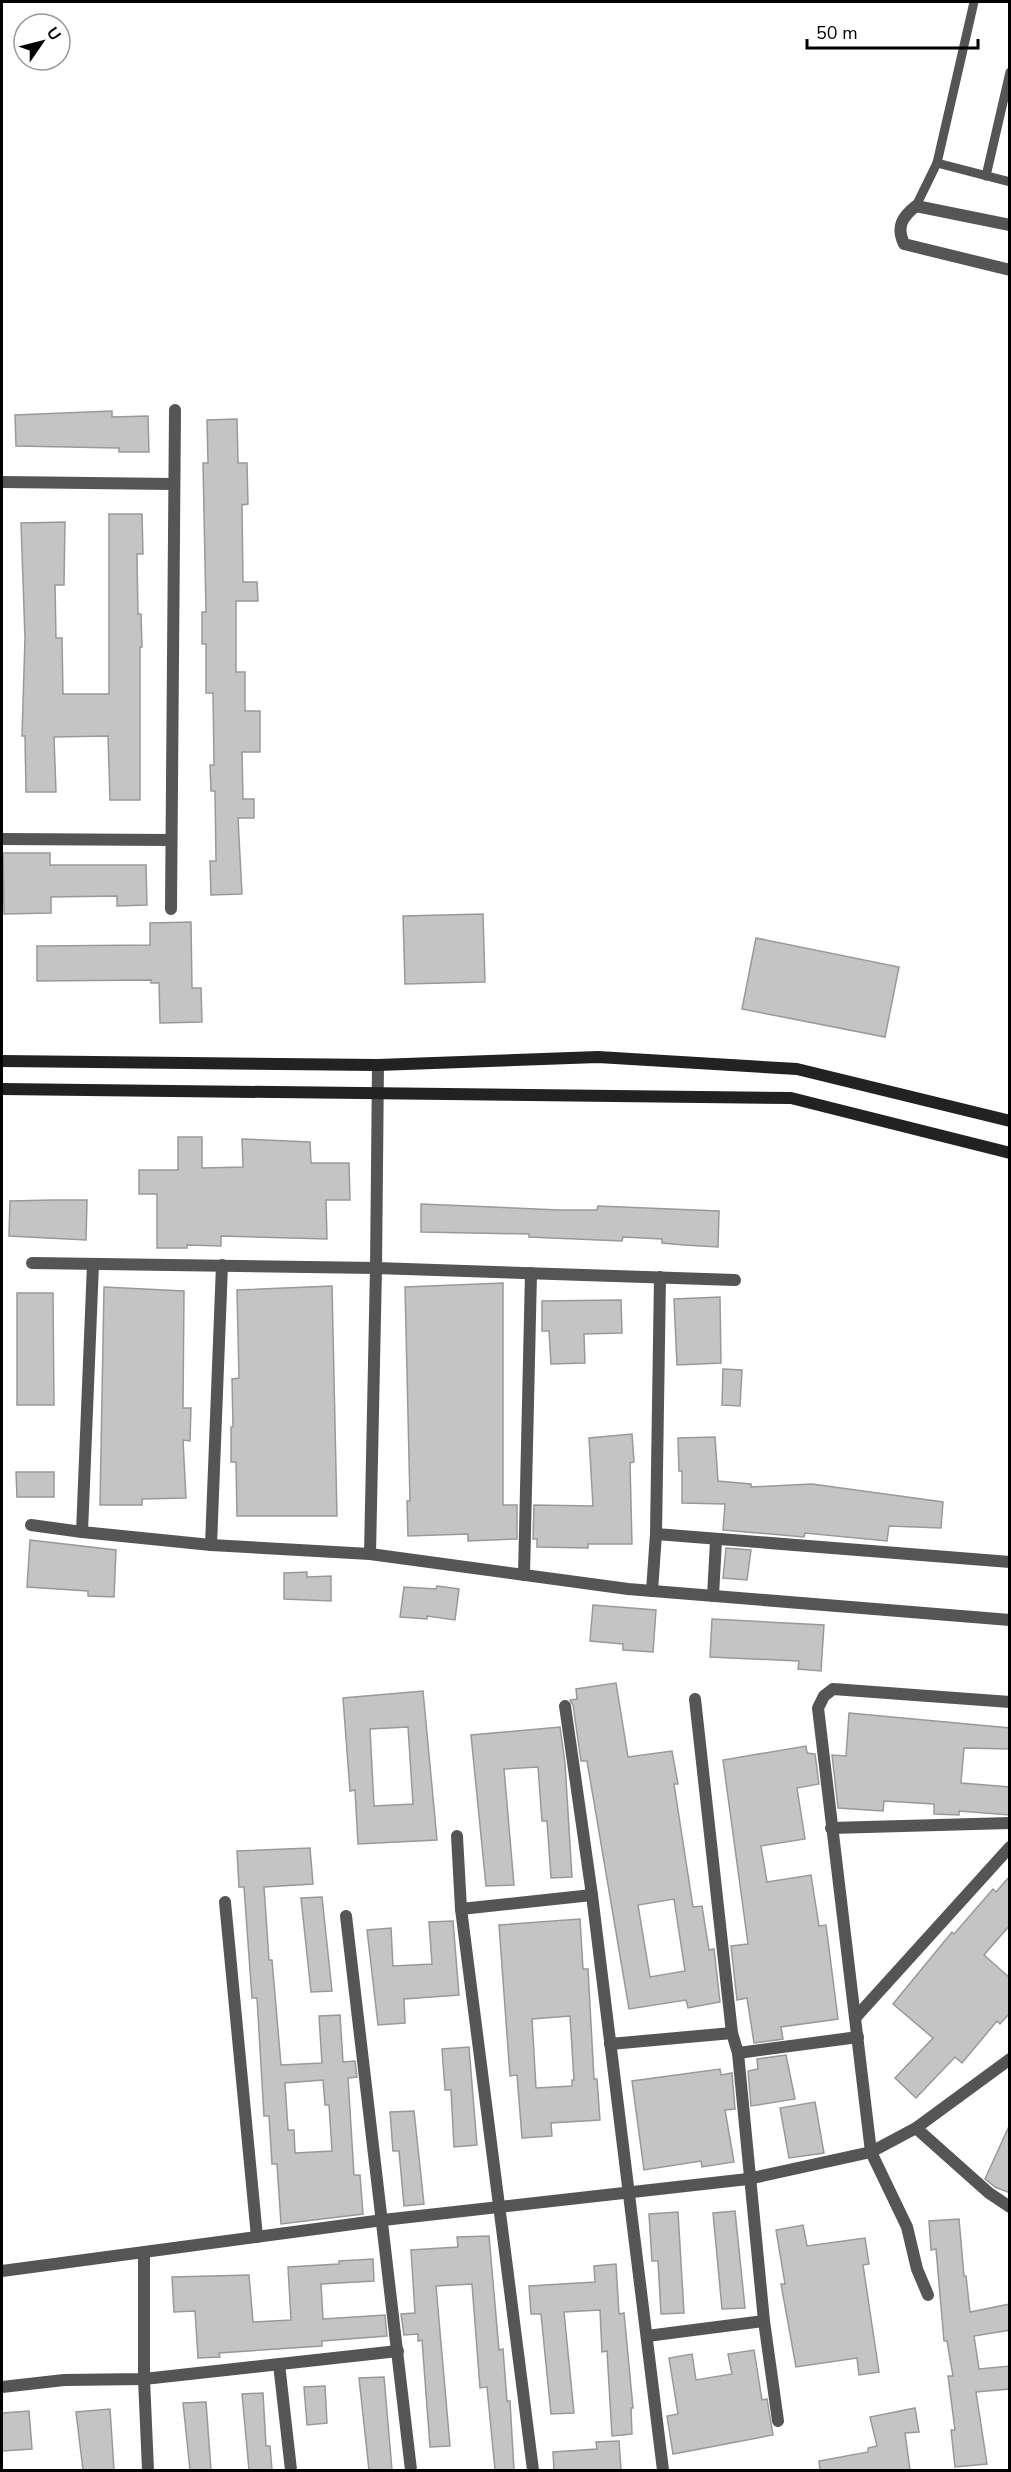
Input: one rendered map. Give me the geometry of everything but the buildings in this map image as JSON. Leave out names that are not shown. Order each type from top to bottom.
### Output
[{"type":"street","points":[[1010,225],[916,206],[903,216],[899,234],[904,244],[1010,270]]},
{"type":"street","points":[[171,909],[175,410]]},
{"type":"street","points":[[2,482],[174,484]]},
{"type":"street","points":[[2,839],[171,840]]},
{"type":"street","points":[[2,1061],[378,1065],[598,1057],[797,1069],[1010,1121]]},
{"type":"street","points":[[370,1554],[378,1065]]},
{"type":"street","points":[[2,1089],[791,1098],[1010,1153]]},
{"type":"street","points":[[32,1263],[376,1268],[735,1280]]},
{"type":"street","points":[[82,1532],[93,1264]]},
{"type":"street","points":[[210,1545],[222,1265]]},
{"type":"street","points":[[524,1575],[531,1273]]},
{"type":"street","points":[[652,1591],[656,1534],[660,1277]]},
{"type":"street","points":[[31,1525],[210,1545],[370,1554],[652,1591],[1010,1620]]},
{"type":"street","points":[[656,1534],[716,1541],[1010,1562]]},
{"type":"street","points":[[713,1596],[716,1541]]},
{"type":"street","points":[[928,2295],[917,2269],[907,2227],[871,2152],[818,1708],[824,1696],[833,1689],[1010,1702]]},
{"type":"street","points":[[695,1699],[732,2033],[738,2053],[748,2180],[764,2321],[778,2421]]},
{"type":"street","points":[[565,1706],[592,1895],[663,2470]]},
{"type":"street","points":[[831,1828],[1010,1823]]},
{"type":"street","points":[[457,1836],[461,1910],[533,2470]]},
{"type":"street","points":[[856,2017],[1010,1847]]},
{"type":"street","points":[[461,1910],[592,1895]]},
{"type":"street","points":[[225,1902],[257,2237]]},
{"type":"street","points":[[346,1916],[411,2470]]},
{"type":"street","points":[[610,2044],[732,2033]]},
{"type":"street","points":[[738,2053],[858,2037]]},
{"type":"street","points":[[2,2271],[383,2220],[748,2180],[871,2152],[916,2128],[1010,2059]]},
{"type":"street","points":[[916,2128],[989,2193],[1010,2207]]},
{"type":"street","points":[[144,2253],[144,2379],[148,2470]]},
{"type":"street","points":[[647,2336],[764,2321]]},
{"type":"street","points":[[2,2387],[64,2380],[144,2379],[398,2352]]},
{"type":"street","points":[[279,2364],[291,2470]]},
{"type":"lane","points":[[916,206],[937,163],[974,2]]},
{"type":"lane","points":[[986,176],[1010,72]]},
{"type":"lane","points":[[937,163],[1010,182]]}]
